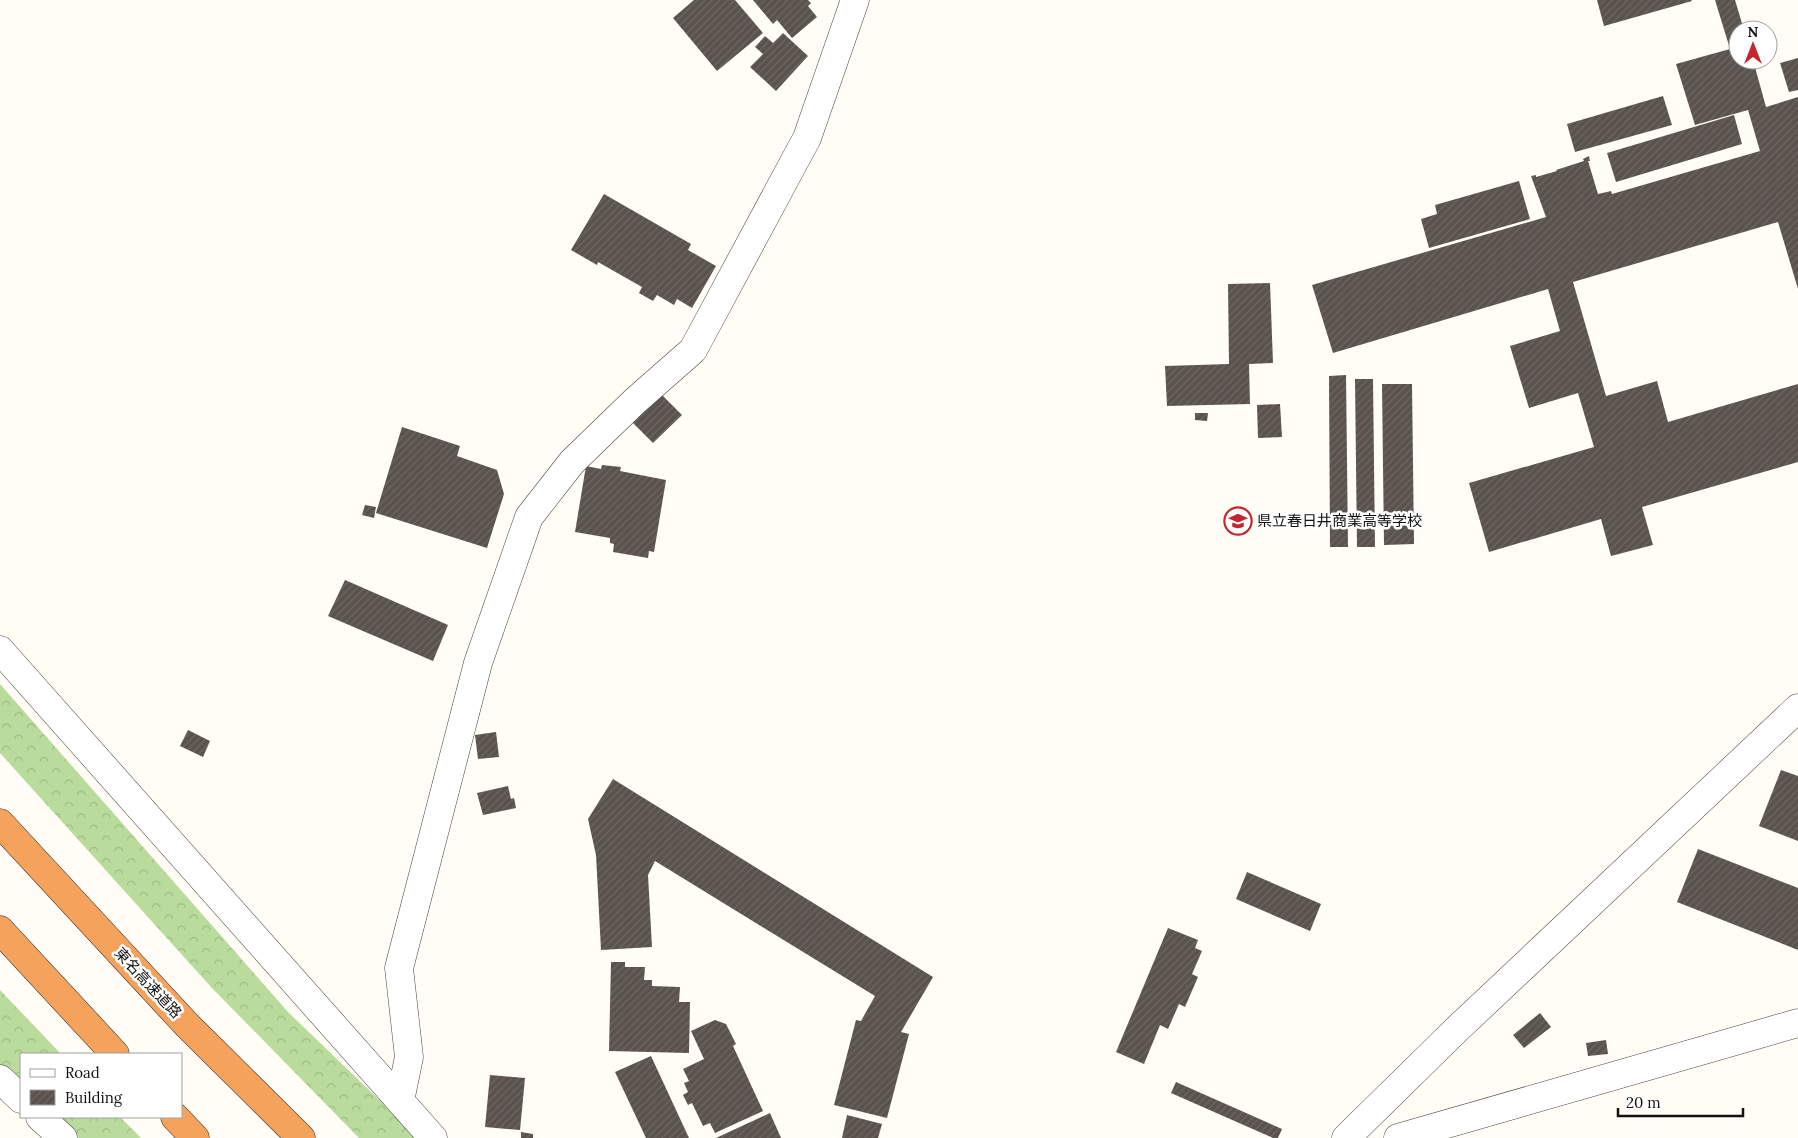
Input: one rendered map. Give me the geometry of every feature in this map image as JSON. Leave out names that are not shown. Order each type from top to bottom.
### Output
[{"type":"highway","name":"東名高速道路","points":[[0,823],[187,1025],[301,1138]]},
{"type":"highway","points":[[0,930],[114,1053]]},
{"type":"highway","points":[[176,1118],[196,1138]]},
{"type":"street","points":[[400,1101],[409,1057],[399,968],[478,663],[529,517],[572,462],[635,401],[693,350],[807,138],[855,0]]},
{"type":"street","points":[[0,650],[433,1138]]},
{"type":"street","points":[[1346,1138],[1456,1031],[1798,708]]},
{"type":"street","points":[[1398,1138],[1797,1028]]},
{"type":"street","points":[[0,1079],[20,1098]]},
{"type":"street","points":[[41,1118],[63,1138]]},
{"type":"green space","points":[[0,684],[288,1012],[419,1138],[359,1138],[211,987],[0,753]]},
{"type":"green space","points":[[0,990],[60,1053],[20,1053],[20,1083],[0,1065]]},
{"type":"green space","points":[[57,1118],[121,1118],[141,1138],[79,1138]]},
{"type":"building","points":[[694,0],[735,0],[763,33],[717,71],[673,18]]},
{"type":"building","points":[[753,0],[808,0],[811,3],[808,6],[817,17],[792,38],[777,20],[773,24]]},
{"type":"building","points":[[1597,0],[1691,0],[1692,1],[1604,26]]},
{"type":"building","points":[[1715,0],[1735,0],[1741,20],[1728,20],[1728,42]]},
{"type":"building","points":[[783,33],[808,56],[776,91],[750,67],[763,54],[755,47],[765,36],[773,43]]},
{"type":"building","points":[[1728,50],[1728,70],[1756,70],[1766,107],[1798,97],[1798,289],[1778,222],[1573,282],[1606,396],[1657,381],[1668,422],[1798,384],[1798,462],[1642,507],[1653,545],[1611,556],[1601,519],[1489,552],[1469,483],[1594,447],[1578,393],[1529,408],[1510,346],[1560,331],[1548,289],[1333,353],[1312,285],[1546,217],[1531,176],[1536,175],[1536,177],[1557,171],[1584,161],[1583,159],[1589,156],[1590,161],[1588,161],[1598,194],[1611,191],[1612,194],[1760,151],[1748,110],[1695,125],[1676,64]]},
{"type":"building","points":[[1798,58],[1798,90],[1789,92],[1780,63]]},
{"type":"building","points":[[1663,96],[1672,125],[1575,152],[1567,124]]},
{"type":"building","points":[[1734,115],[1742,144],[1616,182],[1607,153]]},
{"type":"building","points":[[1519,181],[1530,219],[1429,248],[1421,219],[1437,214],[1435,205]]},
{"type":"building","points":[[604,194],[691,244],[688,250],[716,266],[692,308],[677,299],[674,305],[657,295],[653,301],[639,293],[642,287],[598,262],[597,265],[571,250]]},
{"type":"building","points":[[1270,283],[1273,363],[1249,364],[1250,404],[1167,406],[1165,366],[1229,364],[1228,284]]},
{"type":"building","points":[[1346,375],[1348,547],[1330,547],[1329,376]]},
{"type":"building","points":[[1355,379],[1373,379],[1375,547],[1357,547]]},
{"type":"building","points":[[1382,384],[1412,384],[1414,544],[1384,545]]},
{"type":"building","points":[[661,394],[682,415],[653,443],[632,422]]},
{"type":"building","points":[[1280,404],[1282,437],[1258,438],[1257,405]]},
{"type":"building","points":[[1195,413],[1208,413],[1207,421],[1195,420]]},
{"type":"building","points":[[402,427],[460,446],[457,456],[497,470],[504,494],[487,548],[376,513]]},
{"type":"building","points":[[602,465],[621,467],[620,471],[666,480],[654,552],[649,551],[648,558],[613,552],[614,544],[610,543],[610,538],[575,532],[586,466],[601,469]]},
{"type":"building","points":[[365,505],[376,507],[374,518],[362,515]]},
{"type":"building","points":[[345,580],[448,625],[433,661],[328,616]]},
{"type":"building","points":[[188,730],[210,741],[203,757],[180,746]]},
{"type":"building","points":[[496,732],[499,757],[478,759],[475,735]]},
{"type":"building","points":[[1781,770],[1798,776],[1798,841],[1759,826]]},
{"type":"building","points":[[613,779],[933,977],[901,1032],[909,1034],[887,1118],[834,1105],[856,1020],[861,1021],[875,996],[655,861],[648,875],[652,947],[601,950],[596,855],[588,819]]},
{"type":"building","points":[[508,786],[511,799],[514,798],[516,808],[483,815],[477,793]]},
{"type":"building","points":[[1698,849],[1798,888],[1798,950],[1677,902]]},
{"type":"building","points":[[1247,872],[1321,904],[1310,931],[1236,899]]},
{"type":"building","points":[[1168,928],[1198,940],[1195,948],[1202,951],[1192,974],[1198,977],[1185,1007],[1179,1004],[1168,1029],[1160,1025],[1144,1064],[1116,1052]]},
{"type":"building","points":[[611,962],[625,962],[625,967],[645,967],[644,980],[652,980],[652,986],[680,987],[679,1002],[690,1002],[689,1053],[609,1051]]},
{"type":"building","points":[[1540,1013],[1551,1027],[1524,1048],[1513,1035]]},
{"type":"building","points":[[715,1020],[726,1024],[736,1044],[733,1046],[763,1111],[715,1133],[710,1123],[703,1126],[692,1103],[688,1105],[683,1095],[688,1092],[684,1083],[689,1081],[683,1069],[704,1059],[691,1031]]},
{"type":"building","points":[[1606,1040],[1608,1054],[1588,1056],[1586,1043]]},
{"type":"building","points":[[651,1056],[689,1138],[646,1138],[615,1072]]},
{"type":"building","points":[[490,1075],[525,1078],[520,1130],[485,1127]]},
{"type":"building","points":[[1176,1082],[1282,1129],[1278,1138],[1273,1138],[1171,1093]]},
{"type":"building","points":[[770,1113],[781,1138],[716,1138]]},
{"type":"building","points":[[847,1115],[882,1124],[878,1138],[842,1138]]},
{"type":"building","points":[[521,1132],[533,1134],[533,1138],[521,1138]]},
{"type":"place","name":"県立春日井商業高等学校","points":[[1238,521]]}]
